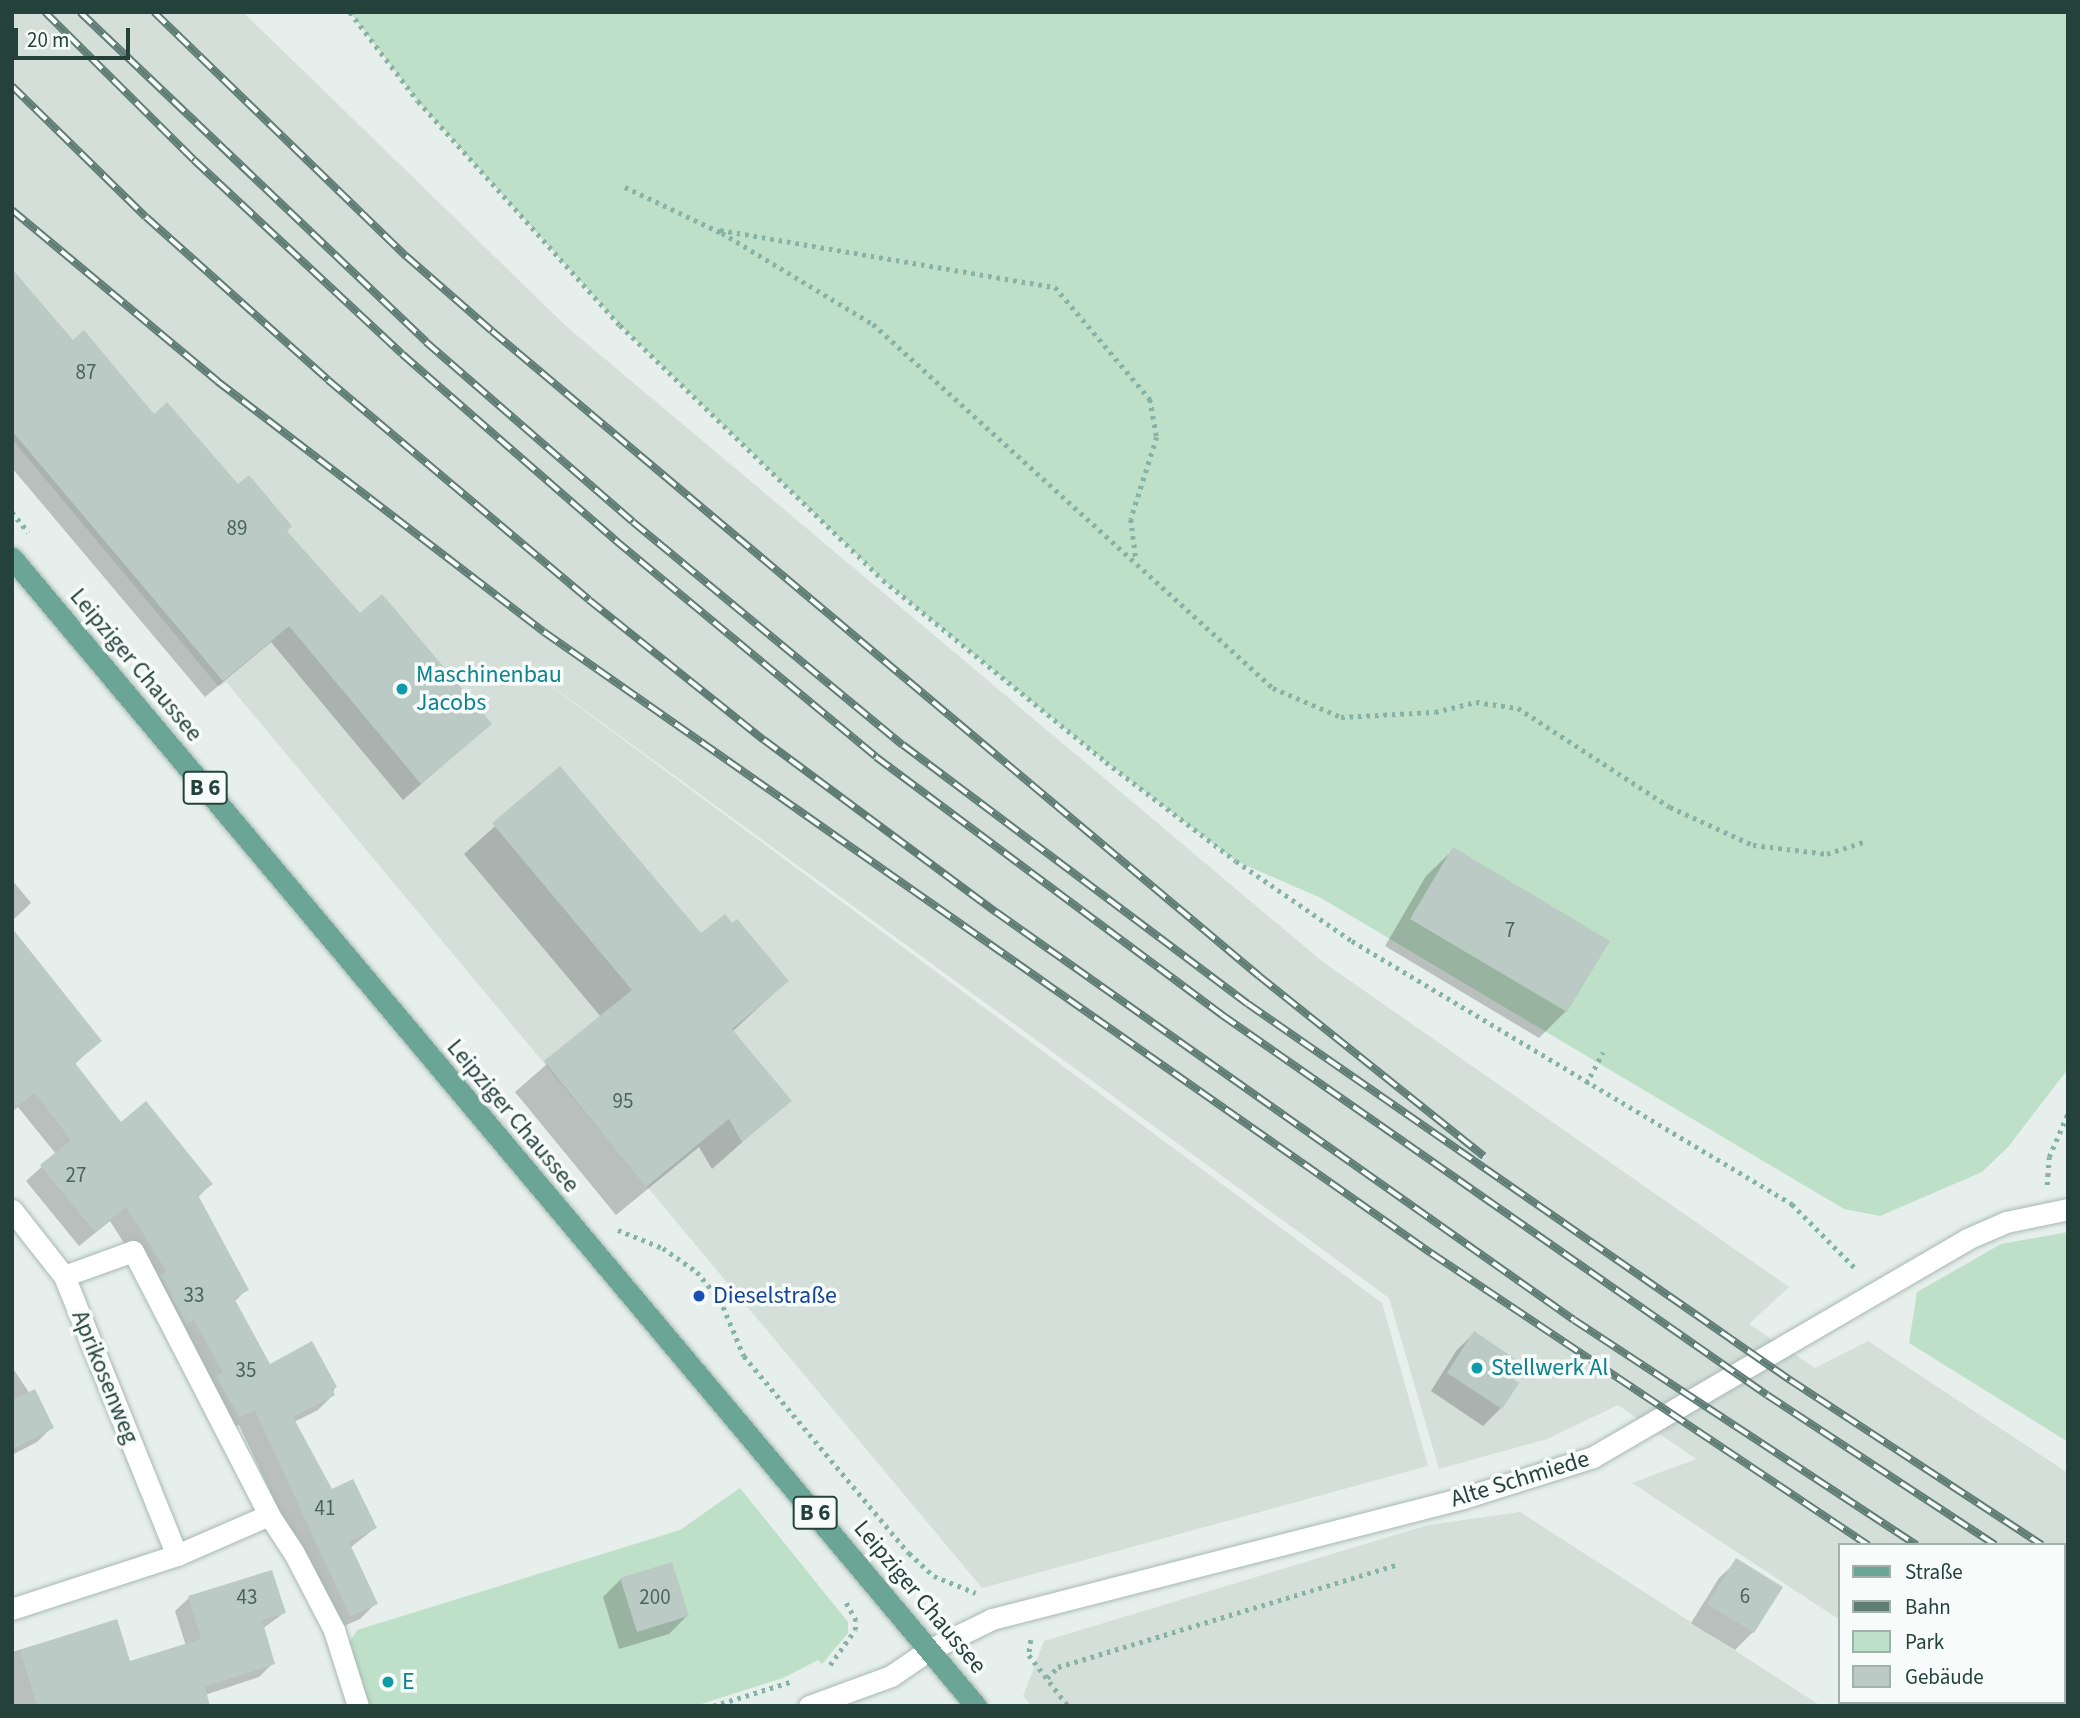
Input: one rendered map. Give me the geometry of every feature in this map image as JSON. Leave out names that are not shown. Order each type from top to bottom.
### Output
[{"type":"main road","name":"Leipziger Chaussee","points":[[12,558],[976,1706]]},
{"type":"street","name":"Alte Schmiede","points":[[929,1650],[992,1619],[1463,1498],[1593,1457],[1644,1431],[1876,1290],[1967,1239],[2046,1210],[2068,1209]]},
{"type":"street","name":"Aprikosenweg","points":[[12,1210],[64,1276],[177,1555]]},
{"type":"street","points":[[64,1276],[133,1251],[269,1515],[294,1553],[334,1630],[358,1706]]},
{"type":"street","points":[[12,1609],[177,1555],[269,1515]]},
{"type":"street","points":[[809,1706],[891,1676],[929,1650]]},
{"type":"path","points":[[351,12],[418,101],[620,325],[883,580],[1106,762],[1237,861],[1352,940],[1586,1084],[1792,1204],[1876,1290]]},
{"type":"path","points":[[625,187],[713,229],[873,324],[1273,688],[1341,717],[1436,712],[1476,702],[1518,708],[1670,807],[1753,845],[1827,854],[1866,841]]},
{"type":"path","points":[[713,229],[1055,287],[1150,399],[1157,437],[1131,519],[1136,561]]},
{"type":"path","points":[[1586,1084],[1602,1052]]},
{"type":"path","points":[[2046,1210],[2049,1157],[2068,1113]]},
{"type":"path","points":[[613,1228],[663,1248],[697,1272],[720,1299],[744,1356],[909,1553],[934,1576],[985,1595]]},
{"type":"path","points":[[1047,1678],[1058,1667],[1396,1565]]},
{"type":"path","points":[[821,1670],[845,1649],[855,1630],[853,1613],[838,1594]]},
{"type":"path","points":[[1038,1634],[1028,1648],[1029,1655],[1068,1706]]},
{"type":"path","points":[[713,1706],[798,1679]]},
{"type":"shaded area","points":[[12,12],[243,12],[567,327],[1323,962],[1789,1287],[1749,1324],[1815,1368],[1868,1341],[2068,1473],[2068,1706],[2017,1704],[2066,1704],[2066,1543],[1839,1543],[1839,1619],[1632,1483],[1696,1459],[1618,1405],[1547,1439],[1439,1469],[1389,1298],[504,651],[1382,1303],[1428,1466],[982,1588],[226,682],[219,687],[12,439]]},
{"type":"shaded area","points":[[1520,1512],[1821,1706],[1031,1706],[1023,1696],[1044,1641],[1428,1525]]},
{"type":"green space","points":[[350,12],[2068,12],[2068,1069],[2008,1147],[1982,1172],[1880,1216],[1844,1209],[1321,898],[1236,861],[1106,762],[883,580],[620,325],[418,101]]},
{"type":"green space","points":[[2068,1232],[2068,1442],[1909,1343],[1917,1292],[2001,1244]]},
{"type":"green space","points":[[740,1488],[848,1622],[848,1633],[822,1664],[818,1660],[783,1678],[695,1706],[367,1706],[349,1643],[357,1630],[680,1530]]},
{"type":"building","points":[[12,269],[73,340],[84,330],[154,414],[167,402],[238,484],[249,475],[292,526],[287,531],[360,613],[382,594],[492,724],[421,784],[289,626],[223,681],[12,431]]},
{"type":"building","points":[[560,766],[701,933],[725,914],[732,923],[737,919],[789,981],[732,1029],[792,1101],[742,1142],[729,1119],[646,1187],[544,1061],[632,990],[492,823]]},
{"type":"building","points":[[1453,847],[1610,941],[1567,1012],[1410,919]]},
{"type":"building","points":[[12,928],[102,1041],[75,1063],[121,1122],[146,1101],[213,1184],[198,1195],[249,1290],[234,1298],[270,1364],[312,1341],[337,1387],[332,1389],[335,1395],[293,1417],[332,1489],[353,1479],[377,1528],[349,1542],[378,1604],[350,1616],[255,1411],[239,1417],[216,1376],[223,1373],[194,1320],[186,1324],[160,1275],[167,1272],[126,1207],[95,1232],[40,1165],[71,1140],[35,1093],[12,1111]]},
{"type":"building","name":"Stellwerk Al","points":[[1474,1331],[1518,1361],[1508,1376],[1519,1383],[1502,1409],[1447,1373]]},
{"type":"building","points":[[35,1389],[54,1428],[12,1449],[12,1400]]},
{"type":"building","points":[[1736,1558],[1783,1587],[1754,1633],[1707,1604]]},
{"type":"building","points":[[672,1562],[689,1616],[637,1632],[620,1578]]},
{"type":"building","points":[[272,1570],[286,1613],[262,1620],[275,1664],[205,1687],[210,1706],[37,1706],[20,1650],[117,1619],[130,1661],[201,1639],[188,1596]]},
{"type":"railway","points":[[45,12],[194,160],[402,354],[615,540],[876,757],[1222,1015],[1767,1395],[1992,1543]]},
{"type":"railway","points":[[80,12],[426,342],[633,522],[903,745],[1248,1004],[1790,1380],[2039,1543]]},
{"type":"railway","points":[[154,12],[406,256],[492,331],[1259,976],[1484,1156]]},
{"type":"railway","points":[[12,86],[146,217],[328,380],[589,600],[764,740],[996,912],[1574,1320],[1914,1543]]},
{"type":"railway","points":[[12,210],[217,381],[544,632],[1431,1253],[1865,1543]]},
{"type":"place","name":"Maschinenbau Jacobs","points":[[402,689]]},
{"type":"place","name":"Dieselstraße","points":[[699,1296]]},
{"type":"place","name":"Stellwerk Al","points":[[1477,1368]]},
{"type":"place","name":"E","points":[[388,1682]]}]
